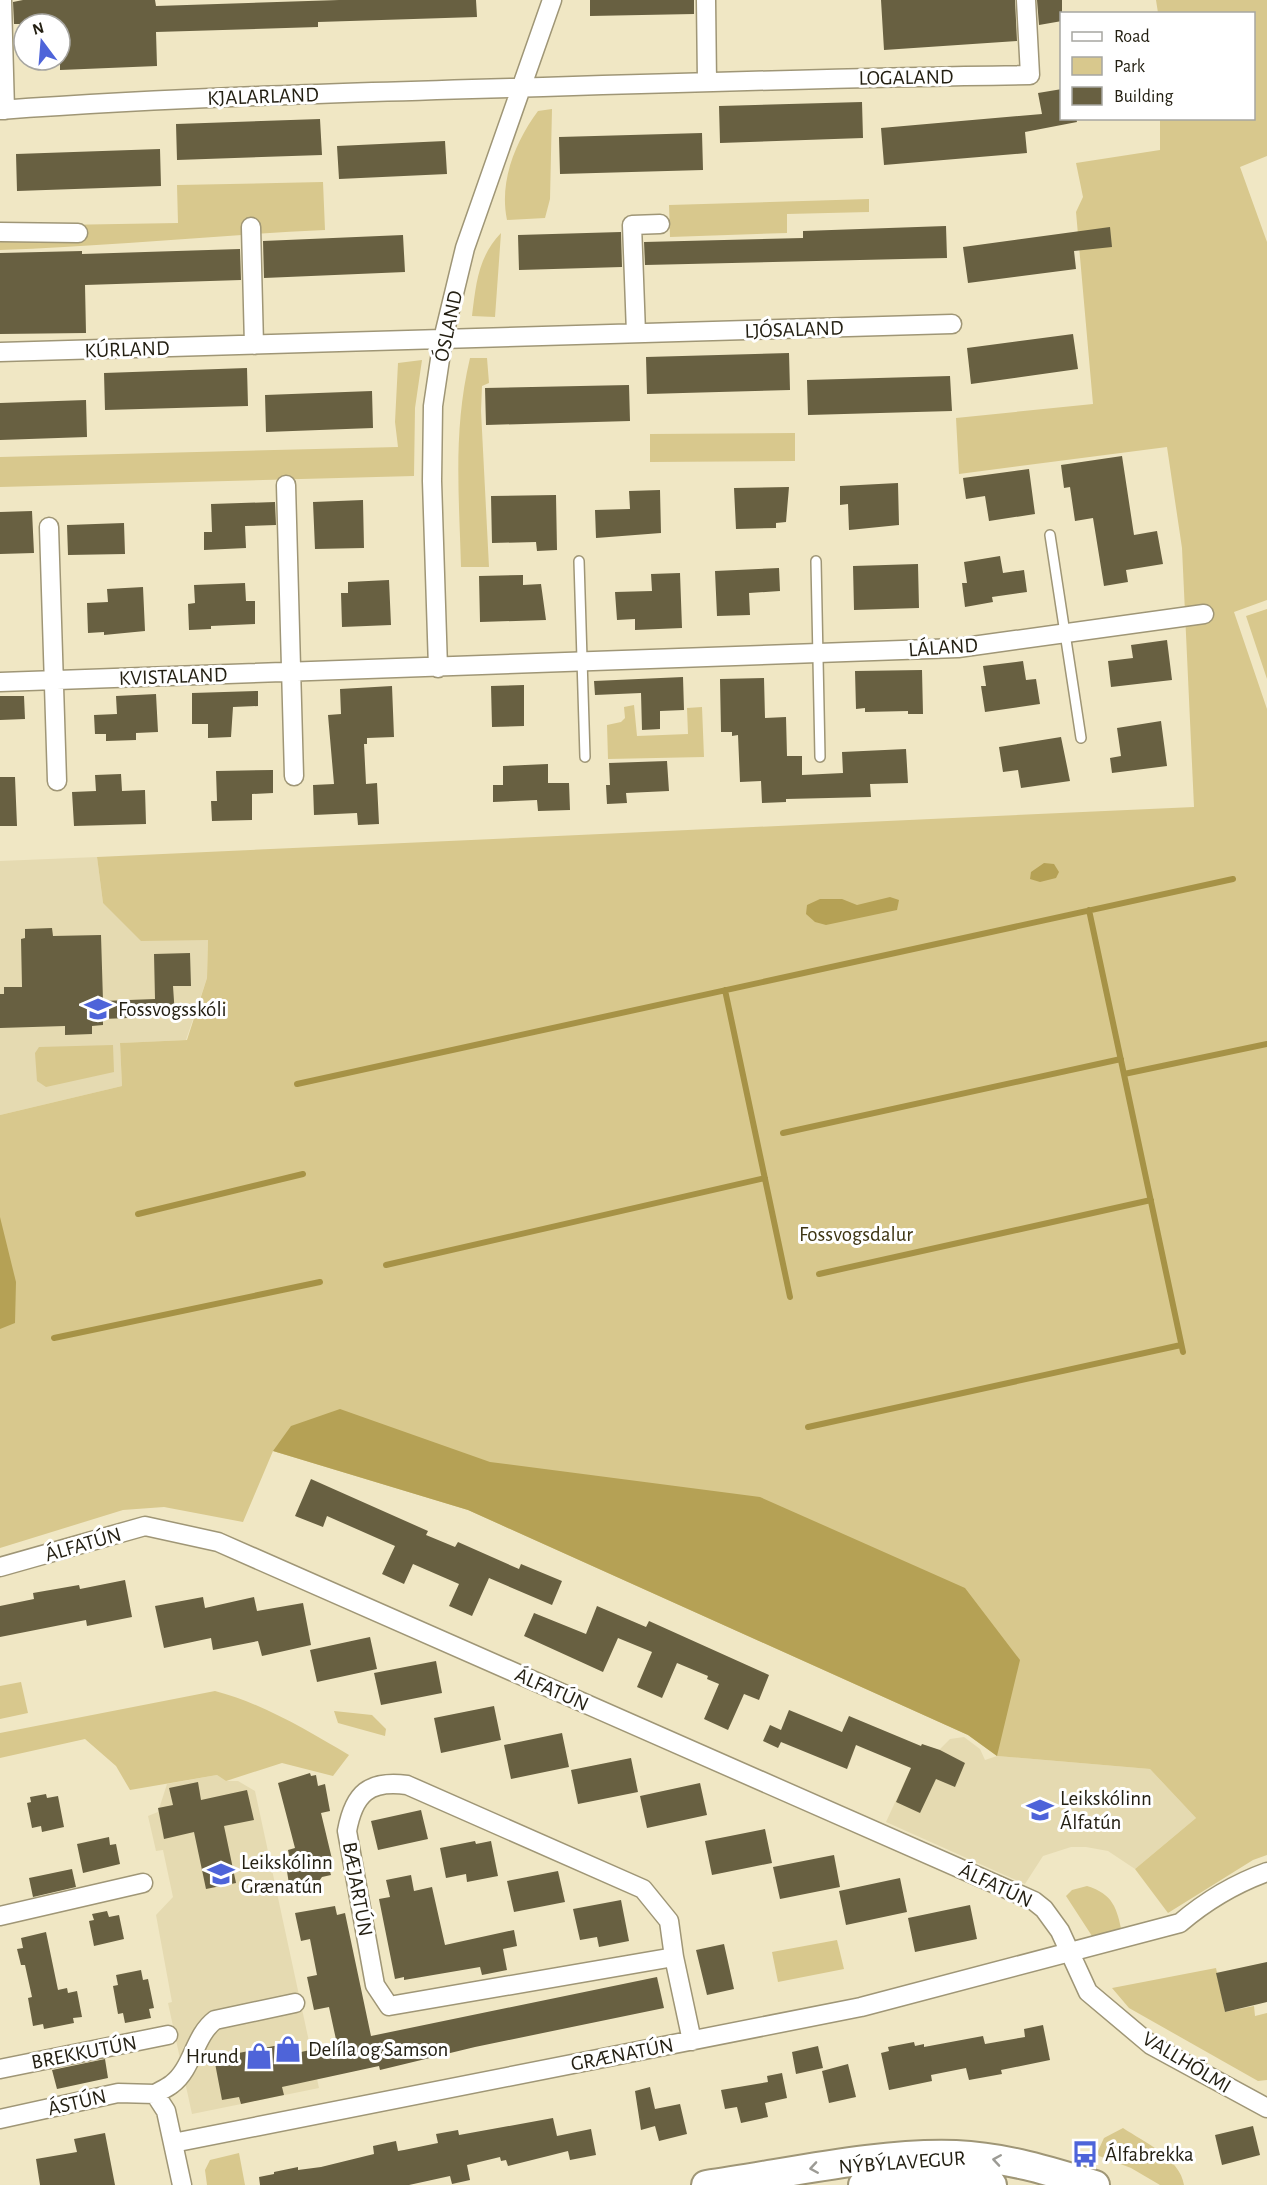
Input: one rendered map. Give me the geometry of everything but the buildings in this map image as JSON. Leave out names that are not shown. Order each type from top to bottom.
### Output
[{"type":"main road","name":"NÝBÝLAVEGUR","points":[[706,2185],[866,2160],[956,2155],[1038,2168],[1095,2185]]},
{"type":"main road","name":"NÝBÝLAVEGUR","points":[[871,2184],[992,2185]]},
{"type":"street","name":"ÓSLAND","points":[[438,668],[432,481],[434,406],[443,339],[465,248],[552,0]]},
{"type":"street","points":[[706,0],[707,82]]},
{"type":"street","name":"LOGALAND","points":[[522,88],[1030,75],[1026,0]]},
{"type":"street","name":"KJALARLAND","points":[[0,1],[2,1],[3,110],[166,99],[522,88]]},
{"type":"street","points":[[636,333],[632,225],[660,224]]},
{"type":"street","points":[[251,227],[254,345]]},
{"type":"street","points":[[0,232],[78,233]]},
{"type":"street","name":"LJÓSALAND","points":[[443,339],[952,324]]},
{"type":"street","name":"KÚRLAND","points":[[0,352],[443,339]]},
{"type":"street","points":[[286,485],[294,776]]},
{"type":"street","points":[[49,527],[57,781]]},
{"type":"street","name":"LÁLAND","points":[[438,668],[958,648],[1204,614]]},
{"type":"street","name":"KVISTALAND","points":[[0,682],[438,668]]},
{"type":"street","name":"ÁLFATÚN","points":[[0,1567],[145,1526],[218,1542],[1022,1895],[1044,1909],[1053,1920],[1069,1953]]},
{"type":"street","name":"BÆJARTÚN","points":[[674,1957],[389,2007],[375,1985],[347,1831],[351,1812],[364,1791],[385,1782],[407,1785],[643,1890],[669,1921],[674,1957],[692,2041]]},
{"type":"street","name":"GRÆNATÚN","points":[[173,2143],[861,2007],[1180,1923],[1207,1900],[1238,1882],[1267,1872]]},
{"type":"street","points":[[0,1916],[143,1883]]},
{"type":"street","name":"VALLHÓLMI","points":[[1069,1953],[1088,1992],[1151,2045],[1267,2108]]},
{"type":"street","points":[[182,2185],[166,2111],[154,2094],[172,2084],[183,2071],[206,2027],[215,2020],[295,2002]]},
{"type":"street","name":"BREKKUTÚN","points":[[0,2069],[168,2036]]},
{"type":"street","name":"ÁSTÚN","points":[[0,2119],[118,2093],[154,2094]]},
{"type":"lane","points":[[1050,535],[1081,738]]},
{"type":"lane","points":[[579,561],[585,757]]},
{"type":"lane","points":[[816,561],[820,757]]},
{"type":"shaded area","name":"Fossvogsskóli","points":[[97,857],[103,903],[208,940],[207,978],[186,1040],[120,1043],[122,1086],[0,1115],[0,861]]},
{"type":"shaded area","points":[[1044,863],[1054,864],[1059,872],[1056,878],[1040,882],[1030,879],[1031,872]]},
{"type":"shaded area","points":[[890,897],[899,900],[897,910],[826,925],[815,922],[806,914],[807,905],[820,899],[842,899],[857,905]]},
{"type":"shaded area","points":[[0,1217],[16,1282],[15,1323],[0,1329]]},
{"type":"shaded area","points":[[340,1409],[490,1462],[760,1497],[965,1588],[1020,1660],[997,1756],[968,1735],[468,1510],[273,1451],[291,1426]]},
{"type":"shaded area","name":"Leikskólinn Álfatún","points":[[964,1737],[980,1749],[985,1760],[997,1756],[1150,1769],[1196,1818],[1135,1869],[1108,1851],[1071,1847],[1043,1856],[1025,1884],[886,1822],[922,1744],[938,1751],[950,1739]]},
{"type":"shaded area","name":"Leikskólinn Grænatún","points":[[217,1775],[226,1781],[238,1781],[255,1791],[319,2088],[192,2114],[168,2003],[172,2002],[156,1915],[173,1897],[163,1850],[156,1851],[148,1816],[158,1812],[167,1784]]},
{"type":"green space","name":"Fossvogsdalur","points":[[1156,0],[1267,0],[1267,156],[1240,167],[1267,242],[1267,600],[1234,612],[1267,709],[1267,1855],[1253,1860],[1168,1913],[1135,1869],[1196,1818],[1150,1769],[997,1756],[968,1735],[468,1510],[273,1451],[243,1522],[164,1507],[123,1510],[0,1548],[0,1115],[122,1086],[120,1043],[187,1040],[207,978],[208,940],[141,941],[103,903],[97,857],[1194,807],[1182,548],[1167,447],[959,474],[956,418],[1093,404],[1076,212],[1083,197],[1076,163],[1160,150],[1160,120],[1255,120],[1255,12],[1158,12]]},
{"type":"green space","points":[[552,109],[550,199],[545,218],[507,220],[505,191],[516,149],[538,111]]},
{"type":"green space","points":[[323,182],[325,230],[0,250],[0,226],[178,223],[177,185]]},
{"type":"green space","points":[[869,199],[869,212],[787,214],[787,233],[670,237],[669,205]]},
{"type":"green space","points":[[501,233],[495,317],[472,316],[479,271],[487,252]]},
{"type":"green space","points":[[470,358],[487,358],[489,383],[482,386],[481,411],[489,567],[461,567],[459,437]]},
{"type":"green space","points":[[422,360],[415,408],[414,476],[0,487],[0,457],[398,447],[395,422],[398,363]]},
{"type":"green space","points":[[795,433],[795,461],[650,462],[650,434]]},
{"type":"green space","points":[[1267,609],[1267,679],[1246,616]]},
{"type":"green space","points":[[634,705],[637,736],[688,734],[687,708],[702,707],[704,757],[608,759],[607,725],[621,722],[625,718],[624,707]]},
{"type":"green space","points":[[113,1045],[114,1072],[46,1087],[37,1081],[35,1053],[39,1047]]},
{"type":"green space","points":[[21,1682],[28,1713],[0,1719],[0,1686]]},
{"type":"green space","points":[[215,1691],[267,1710],[349,1755],[333,1776],[282,1763],[226,1781],[217,1775],[130,1790],[116,1766],[85,1739],[0,1758],[0,1733]]},
{"type":"green space","points":[[334,1711],[372,1715],[386,1729],[385,1736],[338,1723]]},
{"type":"green space","points":[[1087,1886],[1103,1893],[1112,1903],[1116,1909],[1122,1933],[1098,1938],[1092,1936],[1066,1896],[1072,1890]]},
{"type":"green space","points":[[837,1940],[844,1969],[778,1982],[772,1952]]},
{"type":"green space","points":[[1216,1968],[1225,2012],[1254,2006],[1255,2016],[1267,2013],[1267,2080],[1258,2081],[1129,2008],[1112,1988]]},
{"type":"green space","points":[[1123,2128],[1168,2159],[1181,2175],[1184,2185],[1160,2185],[1131,2168],[1099,2156],[1097,2153],[1104,2138]]},
{"type":"green space","points":[[239,2153],[245,2185],[207,2185],[205,2170],[210,2160]]},
{"type":"waterway","points":[[297,1084],[1233,879]]},
{"type":"waterway","points":[[1089,910],[1183,1352]]},
{"type":"waterway","points":[[725,990],[790,1297]]},
{"type":"waterway","points":[[1124,1074],[1267,1044]]},
{"type":"waterway","points":[[783,1133],[1121,1059]]},
{"type":"waterway","points":[[138,1214],[303,1174]]},
{"type":"waterway","points":[[386,1265],[765,1178]]},
{"type":"waterway","points":[[819,1274],[1151,1200]]},
{"type":"waterway","points":[[54,1338],[320,1282]]},
{"type":"waterway","points":[[808,1427],[1181,1345]]},
{"type":"place","name":"Fossvogsskóli","points":[[98,1009]]},
{"type":"place","name":"Leikskólinn Álfatún","points":[[1040,1810]]},
{"type":"place","name":"Leikskólinn Grænatún","points":[[221,1874]]},
{"type":"place","name":"Delíla og Samson","points":[[288,2049]]},
{"type":"place","name":"Hrund","points":[[259,2056]]},
{"type":"place","name":"Álfabrekka","points":[[1085,2154]]}]
